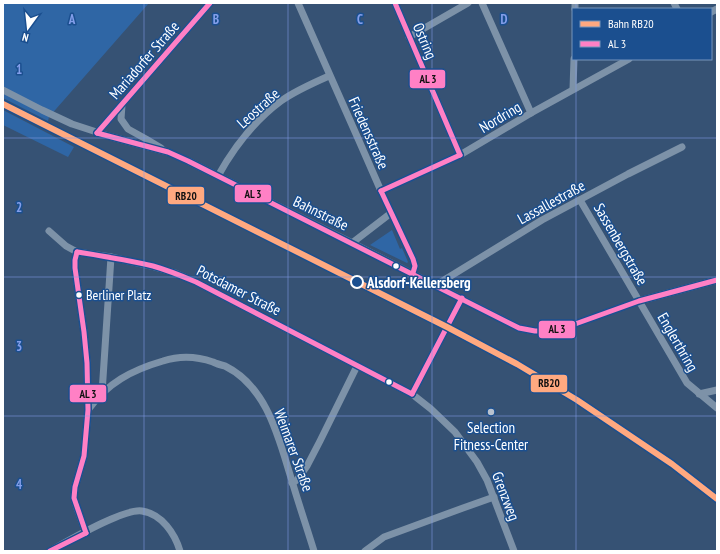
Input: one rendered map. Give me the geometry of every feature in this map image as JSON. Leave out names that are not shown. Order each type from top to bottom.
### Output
[{"type":"street","name":"Mariadorfer Straße","points":[[97,133],[210,3]]},
{"type":"street","name":"Friedensstraße","points":[[298,3],[381,191],[413,258],[415,266],[413,273]]},
{"type":"street","name":"Ostring","points":[[395,3],[460,155]]},
{"type":"street","points":[[409,37],[468,3]]},
{"type":"street","points":[[482,3],[531,113]]},
{"type":"street","points":[[573,89],[574,60]]},
{"type":"street","name":"Nordring","points":[[381,191],[460,155],[573,89],[627,60]]},
{"type":"street","name":"Leostraße","points":[[218,176],[228,158],[241,140],[262,118],[282,101],[304,88],[330,76]]},
{"type":"street","name":"Bahnstraße","points":[[3,90],[72,124],[97,133],[168,152]]},
{"type":"street","name":"Bahnstraße","points":[[122,105],[121,119],[128,129],[168,152],[352,242],[519,328],[535,331],[549,331],[564,328],[639,301],[717,280]]},
{"type":"street","name":"Lassallestraße","points":[[436,285],[542,220],[682,147]]},
{"type":"street","name":"Sassenbergstraße","points":[[580,200],[639,301]]},
{"type":"street","points":[[352,242],[391,213]]},
{"type":"street","name":"Potsdamer Straße","points":[[49,231],[66,246],[77,252],[111,257],[151,266],[175,273],[196,282],[412,394]]},
{"type":"street","points":[[77,252],[75,268],[87,363],[88,410],[84,456],[75,487],[74,498],[86,532]]},
{"type":"street","points":[[102,393],[111,257]]},
{"type":"street","points":[[412,394],[462,298]]},
{"type":"street","name":"Englerthring","points":[[639,301],[687,383],[717,408]]},
{"type":"street","name":"Weimarer Straße","points":[[88,410],[95,400],[113,384],[132,372],[148,365],[168,359],[196,357],[225,366],[237,374],[250,386],[270,417],[278,437],[314,551]]},
{"type":"street","points":[[292,483],[297,480],[307,466],[357,366]]},
{"type":"street","points":[[699,394],[717,390]]},
{"type":"street","name":"Grenzweg","points":[[412,394],[442,418],[464,442],[481,468],[514,551]]},
{"type":"street","points":[[365,551],[384,537],[494,498]]},
{"type":"street","points":[[50,551],[124,514],[141,511],[150,513],[165,524],[172,532],[180,551]]},
{"type":"shaded area","points":[[3,3],[149,3],[49,117],[48,121],[3,98]]},
{"type":"shaded area","points":[[3,110],[74,147],[68,157],[3,125]]},
{"type":"shaded area","points":[[392,230],[400,249],[402,248],[408,262],[407,263],[370,245]]},
{"type":"rail line","name":"RB20","points":[[3,104],[447,327],[517,364],[577,400],[672,464],[717,499]]},
{"type":"transit line","points":[[97,133],[210,3]]},
{"type":"transit line","points":[[395,3],[460,155]]},
{"type":"transit line","points":[[97,133],[168,152],[188,161],[519,328],[535,331],[549,331],[564,328],[639,301],[717,280]]},
{"type":"transit line","points":[[381,191],[460,155]]},
{"type":"transit line","points":[[381,191],[413,259],[415,266],[413,273]]},
{"type":"transit line","points":[[77,252],[153,266],[196,282],[412,394]]},
{"type":"transit line","points":[[77,252],[75,268],[87,363],[88,410],[84,456],[75,487],[74,498],[86,533]]},
{"type":"transit line","points":[[412,394],[462,298]]},
{"type":"transit line","points":[[50,551],[86,533]]},
{"type":"place","name":"Alsdorf-Kellersberg","points":[[357,282]]},
{"type":"place","name":"Berliner Platz","points":[[79,295]]},
{"type":"place","name":"Selection Fitness-Center","points":[[491,412]]}]
